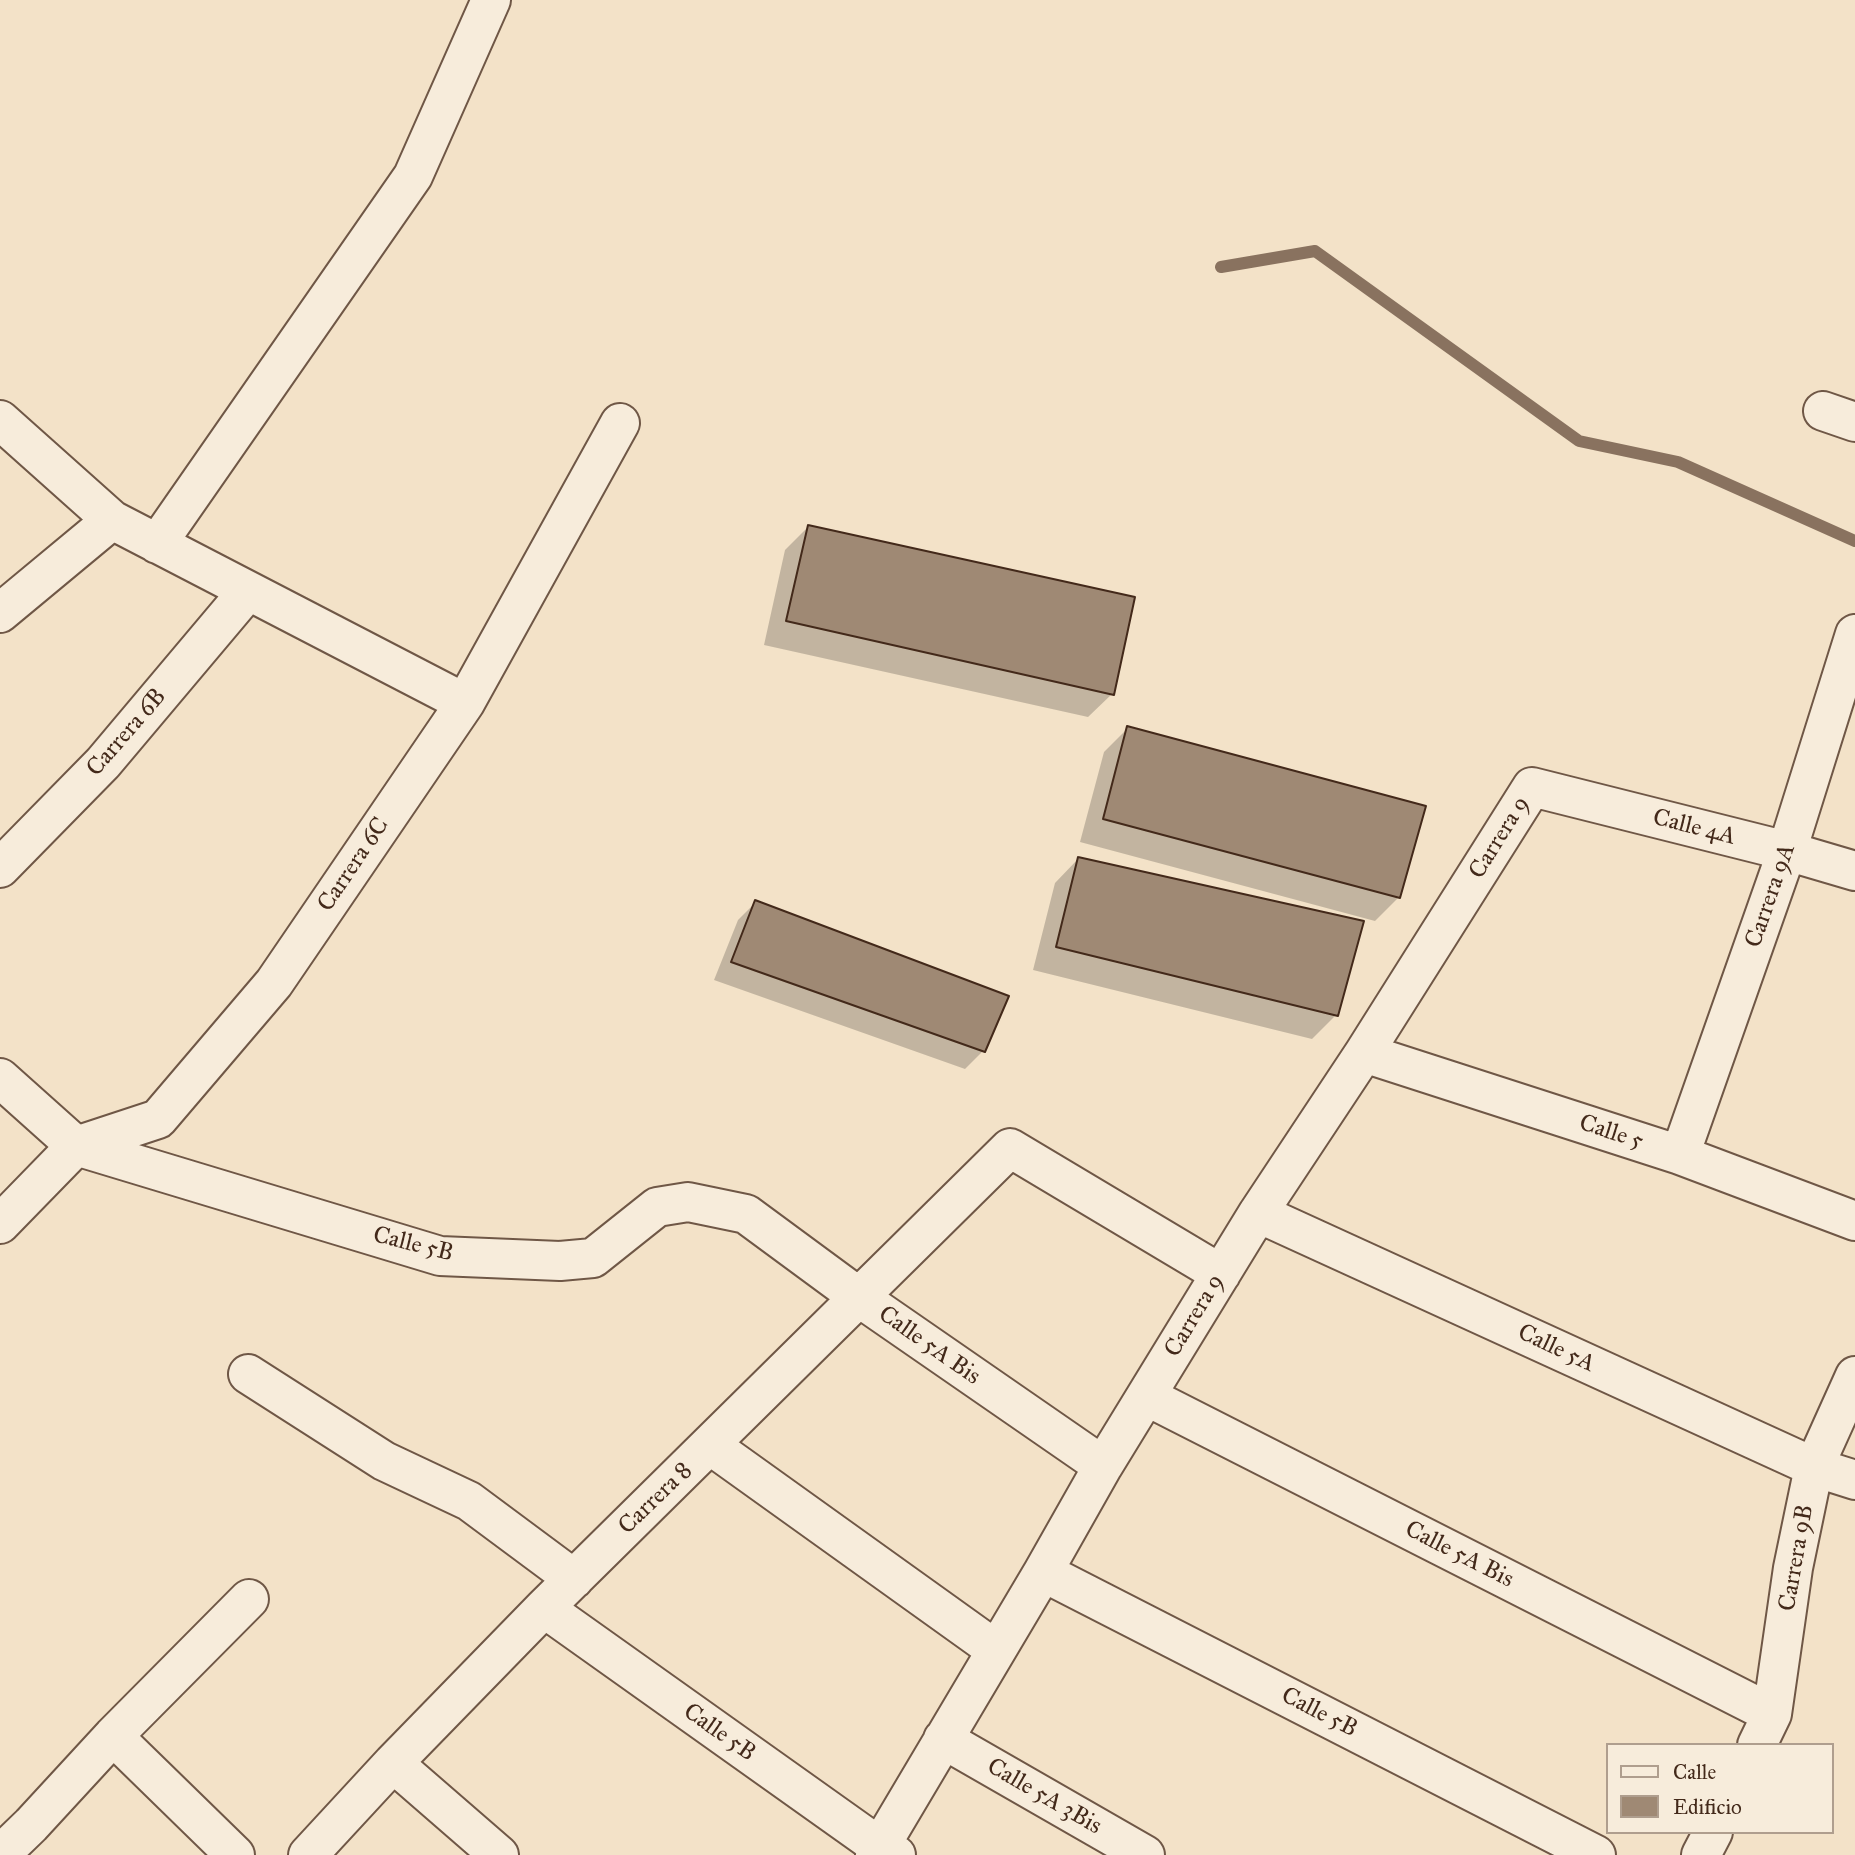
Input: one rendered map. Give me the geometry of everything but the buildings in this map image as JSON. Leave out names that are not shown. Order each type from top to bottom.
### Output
[{"type":"street","points":[[157,544],[413,176],[491,0]]},
{"type":"street","points":[[0,420],[112,520],[465,703]]},
{"type":"street","name":"Carrera 6C","points":[[0,1224],[76,1146],[158,1119],[274,984],[465,703],[620,423]]},
{"type":"street","points":[[0,613],[112,520]]},
{"type":"street","name":"Carrera 6B","points":[[0,867],[103,763],[247,592]]},
{"type":"street","name":"Carrera 9A","points":[[1680,1155],[1787,851],[1855,634]]},
{"type":"street","name":"Calle 4A","points":[[1532,787],[1787,851],[1855,871]]},
{"type":"street","name":"Carrera 9","points":[[884,1852],[943,1739],[1103,1466],[1258,1213],[1364,1053],[1532,787]]},
{"type":"street","name":"Calle 5","points":[[1364,1053],[1680,1155],[1855,1221]]},
{"type":"street","name":"Calle 5B","points":[[0,1077],[76,1146],[440,1256],[560,1261],[593,1258],[657,1207],[688,1202],[746,1214],[860,1298]]},
{"type":"street","name":"Carrera 8","points":[[308,1855],[544,1608],[1010,1148],[1221,1274]]},
{"type":"street","name":"Calle 5A","points":[[1258,1213],[1814,1467],[1855,1480]]},
{"type":"street","name":"Calle 5A Bis","points":[[860,1298],[1103,1466]]},
{"type":"street","points":[[248,1374],[384,1461],[469,1502],[574,1579]]},
{"type":"street","name":"Carrera 9B","points":[[1765,1730],[1793,1568],[1814,1467],[1855,1376]]},
{"type":"street","name":"Calle 5A Bis","points":[[1146,1396],[1765,1730]]},
{"type":"street","points":[[710,1446],[996,1650]]},
{"type":"street","name":"Calle 5B","points":[[1043,1572],[1596,1855]]},
{"type":"street","points":[[0,1855],[249,1599]]},
{"type":"street","name":"Calle 5B","points":[[544,1608],[884,1852]]},
{"type":"street","points":[[113,1736],[235,1855]]},
{"type":"street","name":"Calle 5A 3Bis","points":[[943,1739],[1145,1855]]},
{"type":"street","points":[[393,1763],[499,1855]]},
{"type":"street","points":[[1701,1855],[1712,1834]]},
{"type":"waterway","points":[[1221,267],[1315,251],[1579,441],[1678,462],[1855,541]]}]
